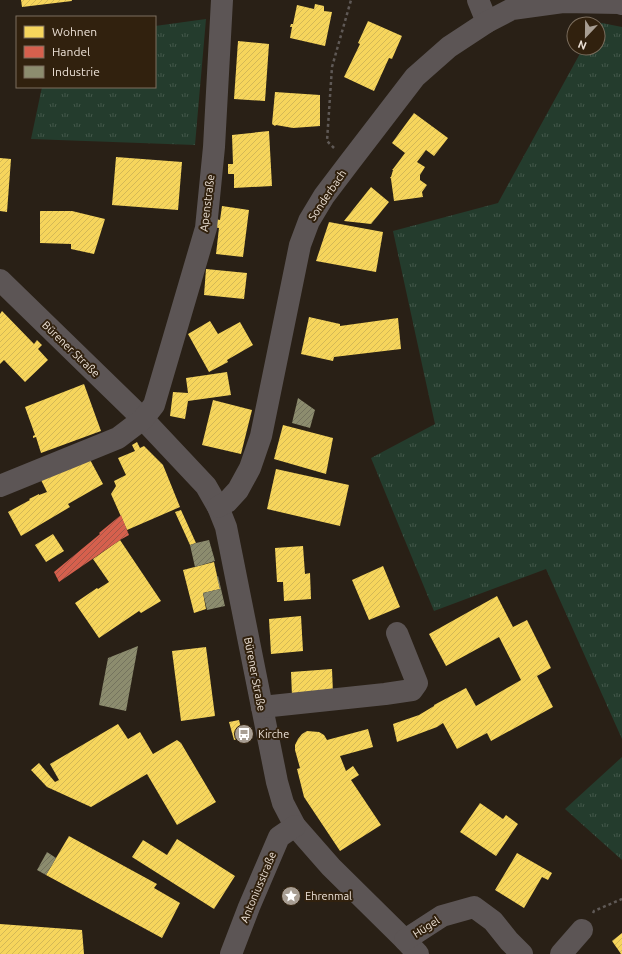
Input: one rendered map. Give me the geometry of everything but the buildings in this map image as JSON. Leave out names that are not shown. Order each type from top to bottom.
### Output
[{"type":"street","name":"Apenstraße","points":[[142,419],[154,405],[206,228],[214,147],[222,0]]},
{"type":"street","points":[[478,0],[487,22]]},
{"type":"street","name":"Sonderbach","points":[[218,507],[227,502],[238,490],[250,468],[261,436],[300,245],[309,220],[324,196],[415,77],[449,47],[511,4],[563,2],[622,4]]},
{"type":"street","name":"Bürener Straße","points":[[0,280],[142,419],[206,486],[218,507],[226,527],[277,782],[283,803],[294,826],[331,867],[412,947]]},
{"type":"street","points":[[0,486],[118,438],[142,419]]},
{"type":"street","points":[[262,707],[412,690],[417,683],[397,633]]},
{"type":"street","name":"Antoniusstraße","points":[[230,954],[279,837],[294,826]]},
{"type":"street","name":"Hügel","points":[[412,947],[442,916],[474,908],[493,921],[522,954]]},
{"type":"street","points":[[562,954],[582,930]]},
{"type":"path","points":[[349,163],[328,141],[332,67],[351,0]]},
{"type":"path","points":[[582,930],[594,911],[622,899]]},
{"type":"green space","points":[[206,19],[195,145],[31,139],[42,88],[156,88],[156,26]]},
{"type":"green space","points":[[606,24],[622,27],[622,739],[546,569],[434,611],[371,458],[435,424],[393,231],[498,203],[579,56],[606,56]]},
{"type":"green space","points":[[622,757],[622,860],[565,809]]},
{"type":"place","name":"Kirche","points":[[244,734]]},
{"type":"place","name":"Ehrenmal","points":[[291,896]]}]
